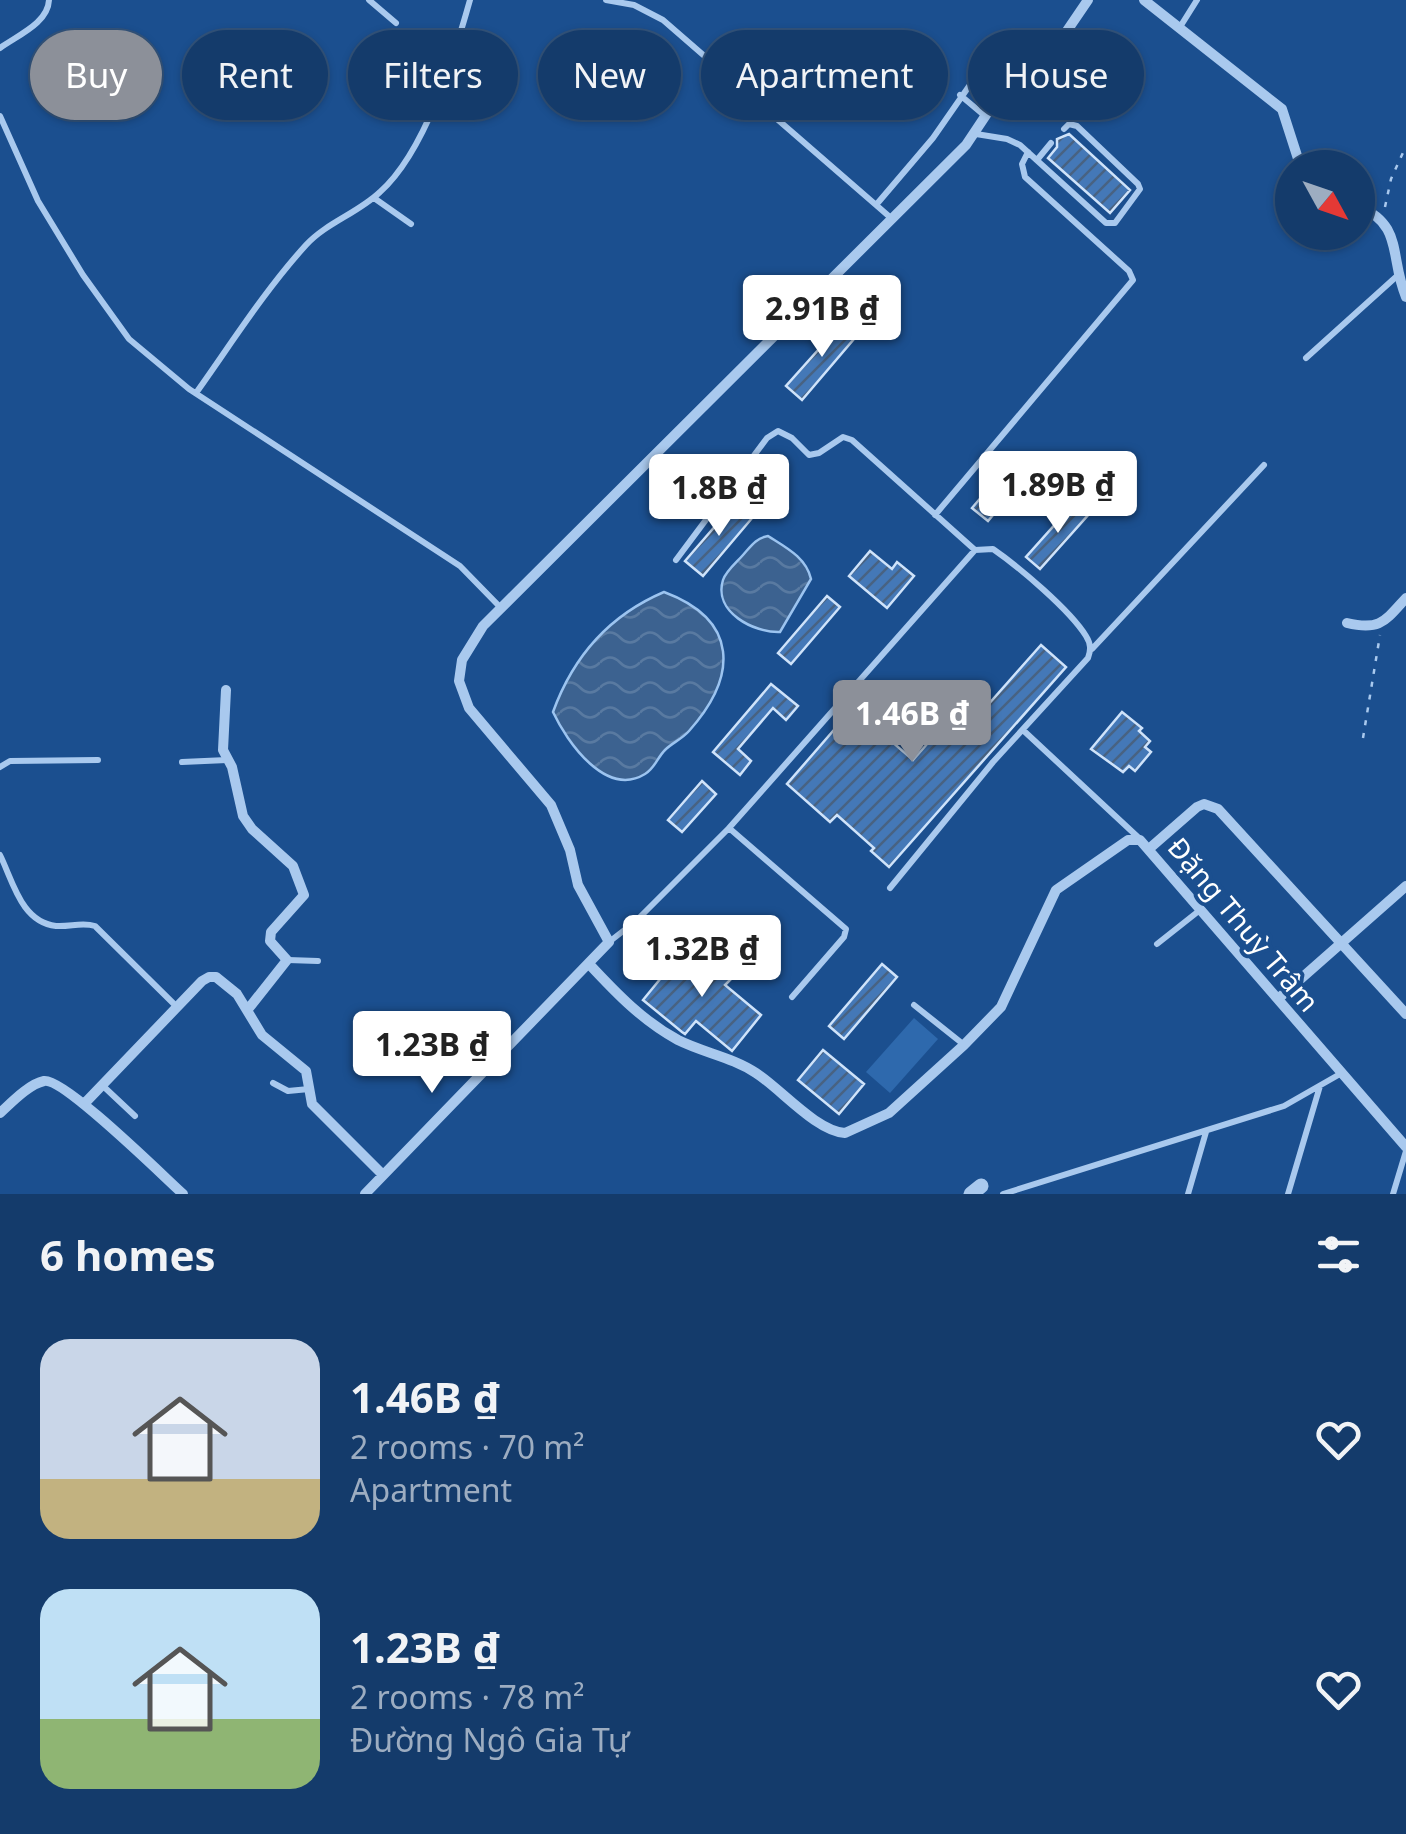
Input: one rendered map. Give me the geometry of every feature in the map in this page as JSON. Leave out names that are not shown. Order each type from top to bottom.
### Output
[{"type":"street","points":[[1068,30],[1088,0]]},
{"type":"street","points":[[1144,0],[1282,109],[1295,150]]},
{"type":"street","points":[[365,1194],[610,942],[578,885],[570,850],[551,805],[468,708],[459,681],[462,660],[483,626],[976,134],[983,120]]},
{"type":"street","points":[[1375,215],[1387,224],[1397,276],[1406,297]]},
{"type":"street","points":[[1347,624],[1382,624],[1406,598]]},
{"type":"street","points":[[226,690],[223,750],[247,823],[293,866],[304,889],[302,900],[269,936],[287,960],[248,1008]]},
{"type":"street","points":[[1145,844],[1197,808],[1212,805],[1406,1014]]},
{"type":"street","name":"Đặng Thuỳ Trâm","points":[[590,965],[631,1008],[678,1039],[757,1073],[836,1132],[857,1130],[889,1113],[1001,1007],[1056,890],[1128,840],[1145,844],[1406,1149]]},
{"type":"street","points":[[1278,998],[1406,886]]},
{"type":"street","points":[[84,1104],[209,976],[237,994],[262,1034],[306,1071],[312,1104],[383,1175]]},
{"type":"street","points":[[0,1114],[46,1080],[62,1087],[182,1194]]},
{"type":"lane","points":[[0,48],[42,19],[50,6],[49,0]]},
{"type":"lane","points":[[369,0],[396,23]]},
{"type":"lane","points":[[196,392],[308,242],[374,198],[410,154],[456,52],[470,0]]},
{"type":"lane","points":[[606,0],[637,3],[663,20],[891,218]]},
{"type":"lane","points":[[1179,28],[1197,0]]},
{"type":"lane","points":[[876,205],[934,138],[968,85]]},
{"type":"lane","points":[[960,95],[968,102]]},
{"type":"lane","points":[[0,116],[38,200],[83,276],[129,338],[196,392],[460,566],[502,608]]},
{"type":"lane","points":[[976,134],[1007,139],[1028,152],[1106,223],[1115,223],[1136,198],[1138,184],[1096,140],[1071,124],[1064,128]]},
{"type":"lane","points":[[1037,160],[1051,143]]},
{"type":"lane","points":[[935,516],[1133,280],[1129,271],[1025,177],[1022,164],[1028,152]]},
{"type":"lane","points":[[374,198],[411,224]]},
{"type":"lane","points":[[1306,358],[1397,276]]},
{"type":"lane","points":[[676,560],[766,438],[778,431],[792,438],[809,455],[819,453],[844,436],[975,550],[993,550],[1005,558],[1068,615],[1088,638],[1091,650]]},
{"type":"lane","points":[[890,888],[957,804],[1091,650],[1264,465]]},
{"type":"lane","points":[[610,942],[636,922],[730,828],[975,550]]},
{"type":"lane","points":[[1024,730],[1145,844]]},
{"type":"lane","points":[[0,766],[10,760],[98,760]]},
{"type":"lane","points":[[182,762],[228,760]]},
{"type":"lane","points":[[730,828],[846,929],[844,937],[792,996]]},
{"type":"lane","points":[[0,855],[22,904],[33,917],[58,926],[96,926],[177,1007]]},
{"type":"lane","points":[[1157,944],[1200,910]]},
{"type":"lane","points":[[287,960],[318,961]]},
{"type":"lane","points":[[914,1004],[964,1045]]},
{"type":"lane","points":[[1004,1194],[1284,1106],[1340,1074]]},
{"type":"lane","points":[[273,1083],[288,1092],[309,1090]]},
{"type":"lane","points":[[1288,1194],[1320,1085]]},
{"type":"lane","points":[[102,1086],[134,1116]]},
{"type":"lane","points":[[1188,1194],[1207,1130]]},
{"type":"lane","points":[[1393,1194],[1406,1149]]},
{"type":"path","points":[[1382,219],[1391,179],[1406,146]]},
{"type":"path","points":[[1363,738],[1382,624]]},
{"type":"shaded area","points":[[914,1018],[938,1039],[890,1093],[866,1072]]},
{"type":"water","points":[[768,536],[800,559],[811,579],[780,632],[759,629],[738,618],[724,602],[722,591],[729,570],[754,543]]},
{"type":"water","points":[[664,592],[689,604],[718,634],[723,651],[722,670],[705,710],[686,734],[665,750],[645,774],[616,779],[602,773],[578,751],[553,712],[571,673],[596,640],[627,613]]},
{"type":"building","points":[[1069,134],[1130,190],[1110,213],[1048,158],[1057,147],[1057,139]]},
{"type":"building","points":[[845,320],[859,333],[802,400],[786,386]]},
{"type":"building","points":[[1019,453],[1034,466],[988,521],[972,508]]},
{"type":"building","points":[[736,502],[753,517],[703,576],[685,561]]},
{"type":"building","points":[[1075,502],[1089,514],[1040,569],[1026,557]]},
{"type":"building","points":[[870,551],[892,569],[897,562],[914,576],[887,608],[849,576]]},
{"type":"building","points":[[827,596],[840,607],[791,664],[778,653]]},
{"type":"building","points":[[1041,645],[1066,667],[889,867],[837,815],[830,822],[787,784],[853,708],[913,760],[956,711],[971,724]]},
{"type":"building","points":[[771,684],[798,706],[786,720],[773,708],[738,749],[751,761],[740,775],[713,752]]},
{"type":"building","points":[[1122,712],[1142,728],[1139,731],[1150,741],[1145,747],[1151,752],[1135,771],[1129,766],[1123,772],[1091,749]]},
{"type":"building","points":[[702,781],[716,794],[682,832],[668,820]]},
{"type":"building","points":[[688,945],[730,980],[725,985],[761,1015],[732,1051],[696,1021],[685,1034],[643,1000]]},
{"type":"building","points":[[882,964],[897,977],[844,1039],[829,1026]]},
{"type":"building","points":[[823,1050],[864,1084],[839,1114],[798,1080]]}]
